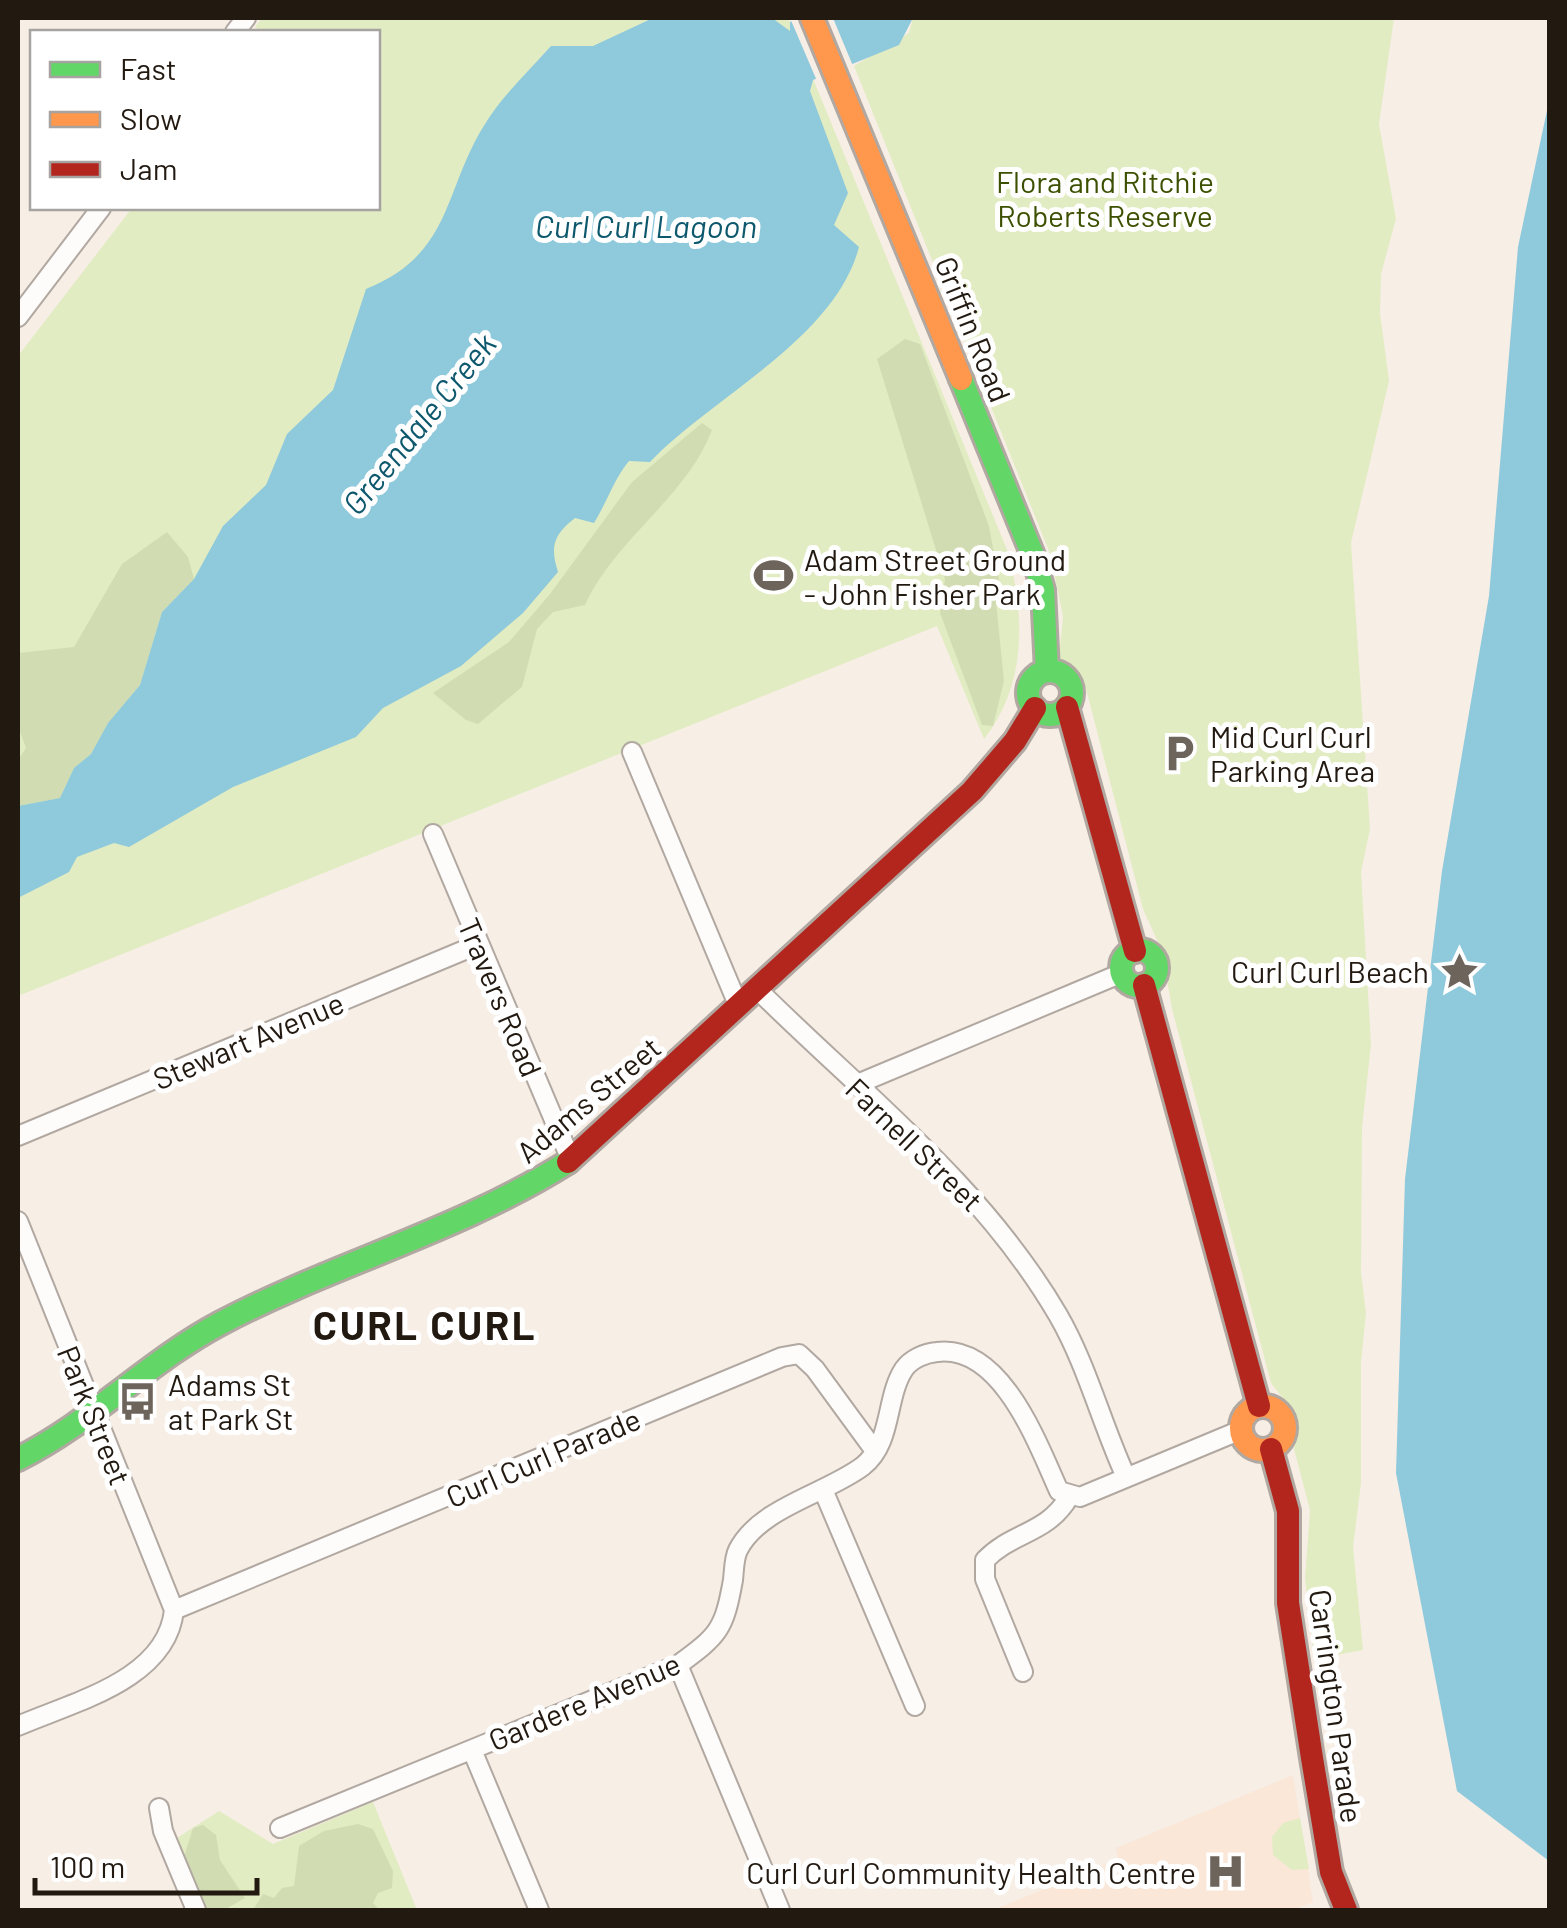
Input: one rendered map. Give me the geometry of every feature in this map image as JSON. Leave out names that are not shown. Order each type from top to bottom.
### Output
[{"type":"main road","name":"Griffin Road","points":[[812,18],[1034,558],[1043,590],[1046,671]]},
{"type":"main road","points":[[1066,706],[1054,714],[1035,708],[1028,696],[1030,683],[1046,671],[1061,674],[1070,686],[1066,706],[1135,951]]},
{"type":"main road","name":"Adams Street","points":[[18,1459],[95,1416],[217,1326],[507,1200],[570,1160],[972,791],[1015,742],[1035,708]]},
{"type":"main road","points":[[1135,951],[1152,956],[1157,967],[1154,978],[1144,985],[1128,982],[1122,973],[1123,962],[1135,951]]},
{"type":"main road","points":[[1144,985],[1259,1406]]},
{"type":"main road","points":[[1259,1406],[1272,1408],[1284,1419],[1284,1434],[1271,1449],[1253,1448],[1242,1430],[1244,1417],[1259,1406]]},
{"type":"main road","name":"Carrington Parade","points":[[1271,1449],[1289,1522],[1292,1630],[1332,1872],[1346,1910]]},
{"type":"street","points":[[18,317],[99,210]]},
{"type":"street","points":[[632,752],[739,1007]]},
{"type":"street","name":"Travers Road","points":[[433,834],[570,1160]]},
{"type":"street","name":"Stewart Avenue","points":[[18,1136],[479,944]]},
{"type":"street","points":[[855,1084],[1122,973]]},
{"type":"street","name":"Farnell Street","points":[[758,990],[957,1178],[1026,1264],[1060,1318],[1126,1478]]},
{"type":"street","name":"Park Street","points":[[18,1222],[174,1610]]},
{"type":"street","name":"Gardere Avenue","points":[[280,1828],[678,1664],[715,1638],[727,1611],[738,1550],[762,1522],[824,1492],[867,1463],[905,1368],[924,1353],[951,1350],[998,1381],[1020,1405],[1059,1491],[1069,1497]]},
{"type":"street","name":"Curl Curl Parade","points":[[174,1610],[782,1356],[799,1354],[815,1369],[875,1450]]},
{"type":"street","points":[[1023,1672],[985,1579],[985,1560],[997,1548],[1048,1524],[1069,1497],[1242,1430]]},
{"type":"street","points":[[824,1492],[915,1706]]},
{"type":"street","points":[[18,1726],[140,1669],[166,1640],[174,1610]]},
{"type":"street","points":[[678,1664],[780,1910]]},
{"type":"street","points":[[472,1750],[540,1910]]},
{"type":"street","points":[[159,1808],[163,1830],[196,1910]]},
{"type":"shaded area","name":"Curl Curl Community Health Centre","points":[[1293,1775],[1313,1902],[1294,1910],[993,1910],[1118,1859],[1116,1848]]},
{"type":"green space","points":[[262,18],[788,18],[1008,552],[1017,600],[1019,649],[1008,696],[984,739],[937,626],[18,996],[18,356],[130,210],[380,210],[380,30],[255,27]]},
{"type":"green space","name":"Flora and Ritchie Roberts Reserve","points":[[913,18],[1394,18],[1379,124],[1396,219],[1381,274],[1380,313],[1389,381],[1351,543],[1370,829],[1361,872],[1371,1044],[1362,1128],[1361,1272],[1366,1313],[1361,1362],[1361,1483],[1353,1547],[1363,1650],[1314,1659],[1305,1578],[1310,1510],[1294,1449],[1296,1415],[1271,1383],[1172,1009],[1162,951],[1143,909],[1085,685],[1059,657],[1063,617],[1051,556],[854,66],[909,33]]},
{"type":"green space","points":[[905,339],[920,344],[989,526],[1000,586],[996,602],[1004,681],[993,726],[982,725],[940,613],[945,579],[877,359]]},
{"type":"green space","points":[[702,423],[712,430],[686,477],[614,559],[585,605],[553,612],[537,629],[522,687],[478,724],[466,720],[433,693],[509,642],[550,594],[632,482]]},
{"type":"green space","points":[[167,532],[188,557],[194,579],[162,612],[140,685],[108,723],[91,754],[74,768],[60,798],[18,806],[18,760],[26,748],[18,726],[18,653],[74,647],[122,564]]},
{"type":"green space","points":[[373,1802],[417,1910],[204,1910],[177,1838],[219,1811],[273,1844]]},
{"type":"green space","points":[[1300,1818],[1309,1869],[1292,1870],[1273,1855],[1272,1837],[1283,1823]]},
{"type":"green space","points":[[358,1824],[373,1829],[393,1871],[392,1888],[378,1893],[373,1903],[380,1910],[253,1910],[263,1894],[274,1898],[282,1888],[294,1886],[299,1846],[324,1831]]},
{"type":"green space","points":[[203,1825],[216,1835],[220,1860],[245,1898],[224,1910],[204,1910],[183,1860],[193,1828]]},
{"type":"water","name":"Curl Curl Lagoon","points":[[653,18],[772,18],[790,31],[790,22],[797,18],[913,18],[899,45],[813,80],[810,91],[848,193],[834,225],[859,247],[846,280],[825,310],[769,365],[650,462],[629,461],[594,523],[575,518],[558,536],[554,555],[558,572],[523,613],[461,666],[383,708],[356,737],[233,787],[129,847],[114,843],[77,857],[69,872],[18,898],[18,806],[60,798],[74,768],[91,754],[108,723],[140,685],[162,612],[194,579],[223,526],[266,485],[287,434],[333,390],[366,289],[394,275],[431,239],[471,149],[492,114],[551,46],[593,46]]},
{"type":"water","points":[[1549,101],[1549,1861],[1457,1791],[1396,1473],[1405,1179],[1442,871],[1489,596],[1518,247]]},
{"type":"pier","points":[[790,18],[833,18],[853,66],[817,81]]},
{"type":"traffic: fast","points":[[961,379],[1034,558],[1043,590],[1047,671]]},
{"type":"traffic: fast","points":[[1050,671],[1065,678],[1072,693],[1065,708],[1050,715],[1035,708],[1028,693],[1035,678],[1050,671]]},
{"type":"traffic: fast","points":[[1139,950],[1151,956],[1157,968],[1151,980],[1139,986],[1127,980],[1121,968],[1127,956],[1139,950]]},
{"type":"traffic: fast","points":[[18,1459],[221,1323],[484,1208],[568,1162]]},
{"type":"traffic: slow","points":[[812,18],[961,379]]},
{"type":"traffic: slow","points":[[1263,1406],[1278,1413],[1285,1428],[1278,1443],[1263,1450],[1248,1443],[1241,1428],[1248,1413],[1263,1406]]},
{"type":"traffic: jam","points":[[1067,707],[1135,951]]},
{"type":"traffic: jam","points":[[568,1162],[972,791],[1015,741],[1035,708]]},
{"type":"traffic: jam","points":[[1144,985],[1259,1406]]},
{"type":"traffic: jam","points":[[1271,1449],[1288,1511],[1288,1603],[1312,1758],[1331,1872],[1346,1910]]},
{"type":"place","name":"Adam Street Ground - John Fisher Park","points":[[774,576]]},
{"type":"place","name":"Mid Curl Curl Parking Area","points":[[1180,753]]},
{"type":"place","name":"Curl Curl Beach","points":[[1459,971]]},
{"type":"place","name":"Adams St at Park St","points":[[138,1401]]},
{"type":"place","name":"Curl Curl Community Health Centre","points":[[1226,1872]]},
{"type":"district","name":"CURL CURL","points":[[425,1324]]},
{"type":"water label","name":"Greendale Creek","points":[[418,423]]}]
